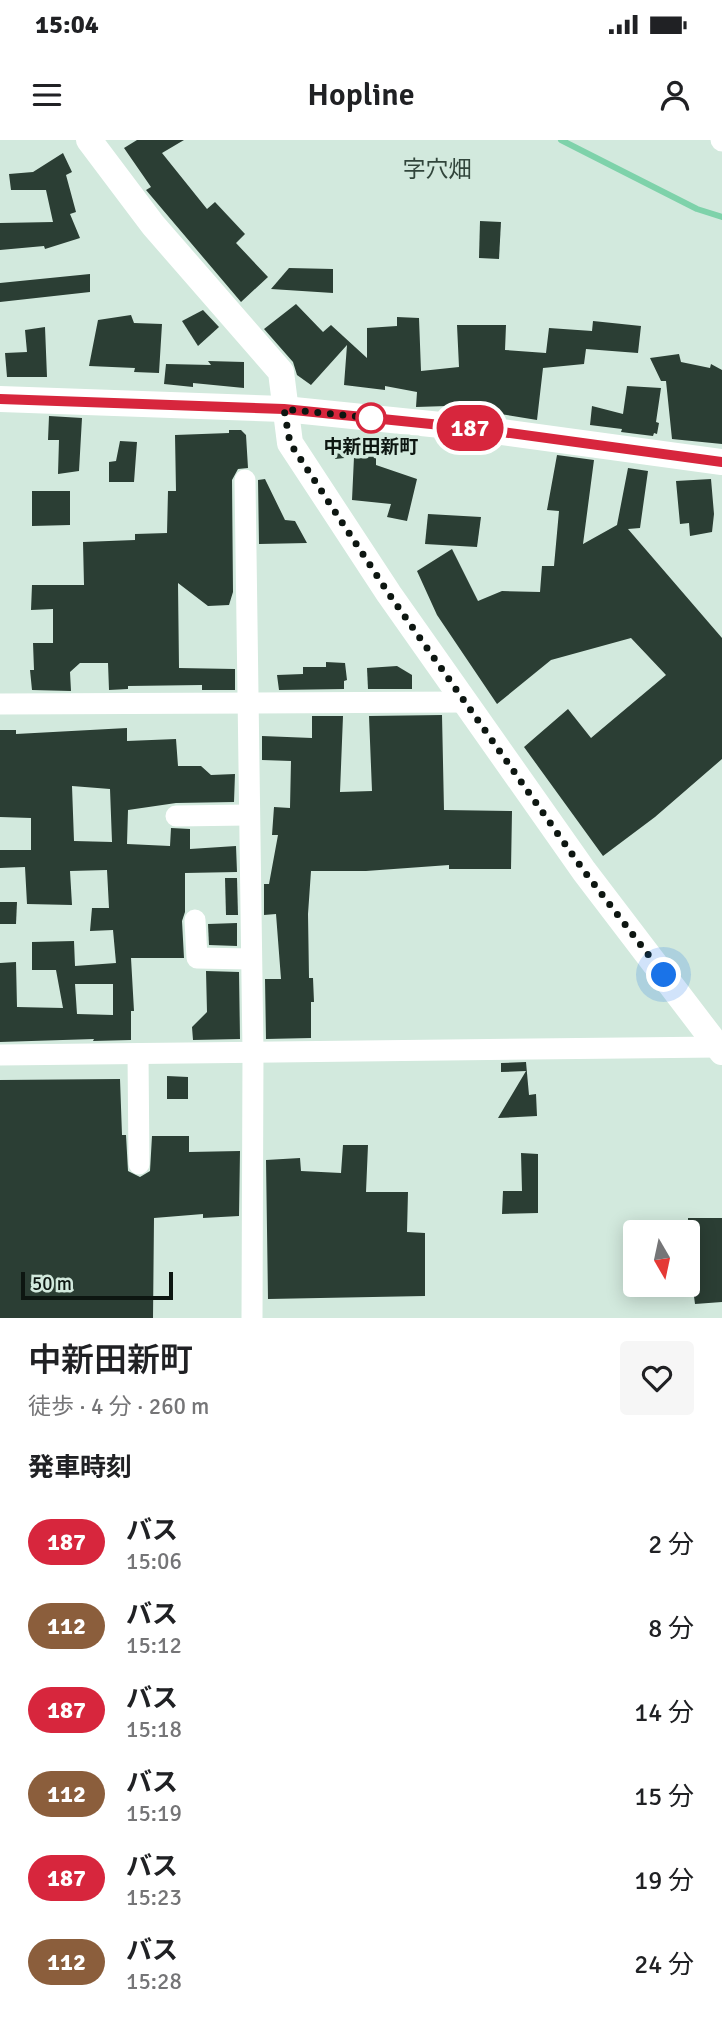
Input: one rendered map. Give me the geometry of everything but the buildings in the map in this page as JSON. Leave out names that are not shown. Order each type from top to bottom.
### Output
[{"type":"street","points":[[89,140],[153,225],[281,372],[290,443],[389,594],[584,871],[720,1049]]},
{"type":"street","points":[[0,399],[284,409],[480,429],[722,462]]},
{"type":"street","points":[[245,480],[253,1052],[252,1318]]},
{"type":"street","points":[[0,704],[466,702]]},
{"type":"street","points":[[176,816],[248,815]]},
{"type":"street","points":[[195,920],[197,958],[251,958]]},
{"type":"street","points":[[0,1055],[720,1049]]},
{"type":"street","points":[[138,1054],[139,1164]]},
{"type":"waterway","points":[[561,140],[697,209],[722,217]]},
{"type":"bus line","name":"187","points":[[0,399],[284,409],[480,429],[722,462]]},
{"type":"place","name":"中新田新町","points":[[371,418]]},
{"type":"district","name":"字穴畑","points":[[437,169]]},
{"type":"route","points":[[371,418],[382,419],[284,409],[290,443],[389,594],[584,871],[664,975]]}]
